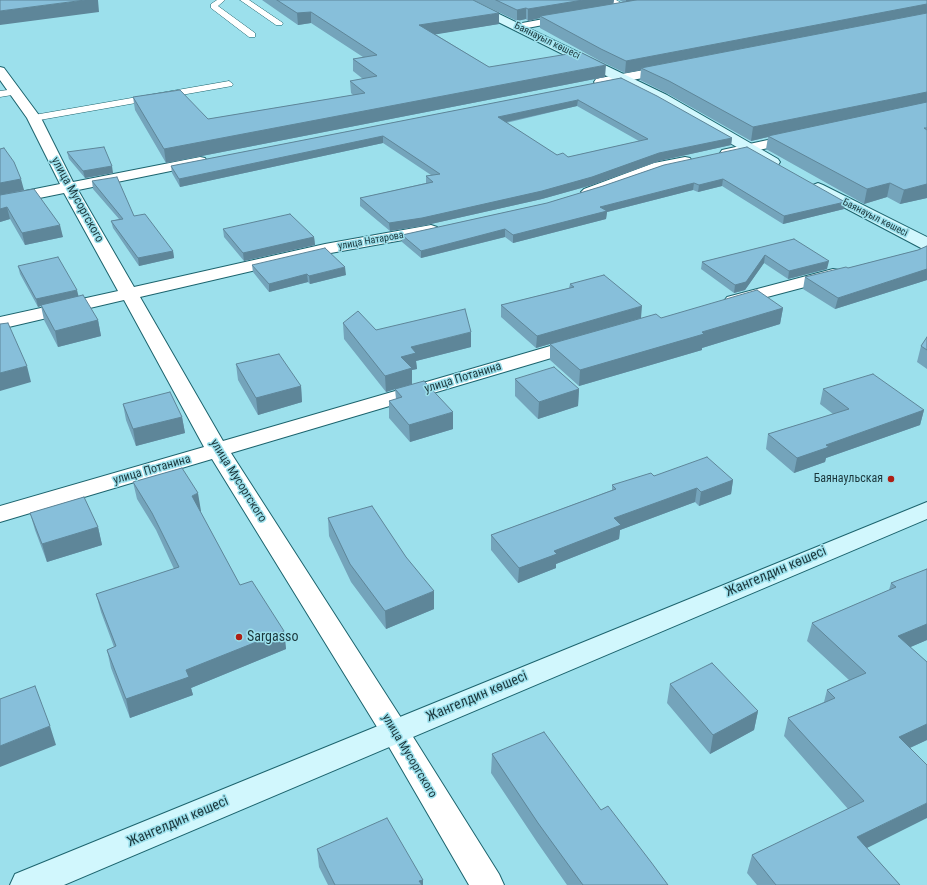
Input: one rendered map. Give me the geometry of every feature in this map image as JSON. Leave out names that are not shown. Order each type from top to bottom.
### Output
[{"type":"main road","name":"Баянауыл көшесі","points":[[462,0],[662,98],[782,167]]},
{"type":"main road","name":"Баянауыл көшесі","points":[[808,182],[927,244]]},
{"type":"main road","name":"Жангелдин көшесі","points":[[27,885],[927,510]]},
{"type":"street","points":[[611,5],[631,7]]},
{"type":"street","points":[[517,27],[580,16]]},
{"type":"street","points":[[584,86],[683,66]]},
{"type":"street","name":"улица Мусоргского","points":[[0,71],[7,93],[34,118],[68,186],[130,293],[218,451],[395,732],[487,885]]},
{"type":"street","points":[[575,196],[659,166],[809,135]]},
{"type":"street","points":[[0,201],[68,186],[209,159]]},
{"type":"street","name":"улица Натарова","points":[[0,323],[325,249],[445,227]]},
{"type":"street","points":[[909,256],[927,248]]},
{"type":"street","points":[[717,305],[847,271]]},
{"type":"street","name":"улица Потанина","points":[[0,514],[594,339]]},
{"type":"lane","points":[[221,0],[214,6],[252,35]]},
{"type":"lane","points":[[244,0],[279,23]]},
{"type":"lane","points":[[34,118],[229,84]]},
{"type":"building","points":[[0,0],[85,0],[0,11]]},
{"type":"building","points":[[277,0],[473,0],[499,13],[419,25],[489,67],[580,52],[606,65],[164,149],[133,97],[180,90],[208,119],[365,93],[350,81],[377,76],[353,59],[377,55],[311,12],[297,13]]},
{"type":"building","points":[[496,0],[583,0],[517,10]]},
{"type":"building","points":[[636,0],[927,0],[927,4],[626,61],[540,16]]},
{"type":"building","points":[[927,13],[927,92],[753,127],[669,81],[641,68]]},
{"type":"building","points":[[621,78],[657,96],[732,138],[659,153],[592,177],[542,191],[422,218],[389,223],[360,198],[433,182],[426,176],[440,174],[383,136],[179,179],[171,166]],"holes":[[[578,100],[648,139],[568,157],[563,153],[557,155],[498,117]]]},
{"type":"building","points":[[927,102],[927,128],[924,128],[927,130],[927,184],[904,190],[890,183],[867,189],[768,136]]},
{"type":"building","points":[[104,147],[112,166],[83,171],[67,152]]},
{"type":"building","points":[[747,147],[845,202],[784,216],[723,179],[699,185],[694,183],[600,207],[607,211],[513,235],[505,229],[421,251],[402,235],[547,203],[664,165]]},
{"type":"building","points":[[4,148],[14,162],[21,179],[0,183],[0,149]]},
{"type":"building","points":[[117,177],[134,216],[145,214],[173,251],[138,258],[111,221],[123,219],[92,181]]},
{"type":"building","points":[[34,189],[60,225],[22,233],[7,207],[0,209],[0,195]]},
{"type":"building","points":[[290,214],[314,237],[243,253],[223,229]]},
{"type":"building","points":[[794,239],[829,261],[789,271],[765,255],[746,282],[735,285],[702,262]]},
{"type":"building","points":[[927,246],[927,269],[838,298],[805,277],[846,267],[848,268],[918,250]]},
{"type":"building","points":[[325,248],[345,267],[309,276],[307,274],[269,284],[252,265]]},
{"type":"building","points":[[58,257],[77,290],[36,299],[18,266]]},
{"type":"building","points":[[604,275],[642,306],[537,336],[501,305],[574,287],[570,284]]},
{"type":"building","points":[[757,290],[783,308],[702,332],[704,334],[580,370],[550,344],[656,314],[661,318]]},
{"type":"building","points":[[83,295],[98,320],[55,331],[41,305]]},
{"type":"building","points":[[465,309],[471,332],[411,347],[416,353],[401,357],[412,368],[385,376],[343,323],[358,311],[376,330]]},
{"type":"building","points":[[8,323],[27,366],[0,373],[0,324]]},
{"type":"building","points":[[927,337],[927,350],[921,346]]},
{"type":"building","points":[[279,354],[301,386],[256,398],[236,364]]},
{"type":"building","points":[[554,367],[579,389],[539,402],[515,379]]},
{"type":"building","points":[[873,374],[924,410],[826,445],[829,447],[797,458],[768,434],[849,409],[823,389]]},
{"type":"building","points":[[424,381],[453,412],[409,425],[389,401],[402,397],[395,389]]},
{"type":"building","points":[[170,392],[182,417],[133,429],[123,404]]},
{"type":"building","points":[[707,457],[733,480],[701,492],[697,488],[614,518],[621,525],[554,551],[557,554],[519,568],[491,535],[616,489],[612,485],[651,473],[654,476]]},
{"type":"building","points":[[182,468],[198,493],[192,496],[240,585],[252,581],[284,631],[186,670],[189,677],[126,699],[107,650],[116,646],[96,594],[179,567],[152,513],[133,482]]},
{"type":"building","points":[[84,497],[98,527],[42,544],[30,513]]},
{"type":"building","points":[[372,506],[406,557],[434,591],[385,611],[350,564],[328,518]]},
{"type":"building","points":[[927,569],[927,624],[898,636],[927,662],[927,724],[899,737],[927,765],[927,803],[857,837],[900,885],[776,885],[752,855],[864,801],[788,718],[835,698],[827,690],[866,673],[812,623],[896,587],[891,583]]},
{"type":"building","points":[[712,663],[758,711],[713,735],[670,684]]},
{"type":"building","points":[[35,686],[50,726],[0,746],[0,699]]},
{"type":"building","points":[[544,732],[601,810],[608,806],[668,885],[583,885],[538,823],[492,754]]},
{"type":"building","points":[[387,818],[423,880],[419,881],[422,885],[335,885],[317,849]]},
{"type":"place","name":"Баянаульская","points":[[891,479]]},
{"type":"place","name":"Sargasso","points":[[239,637]]}]
